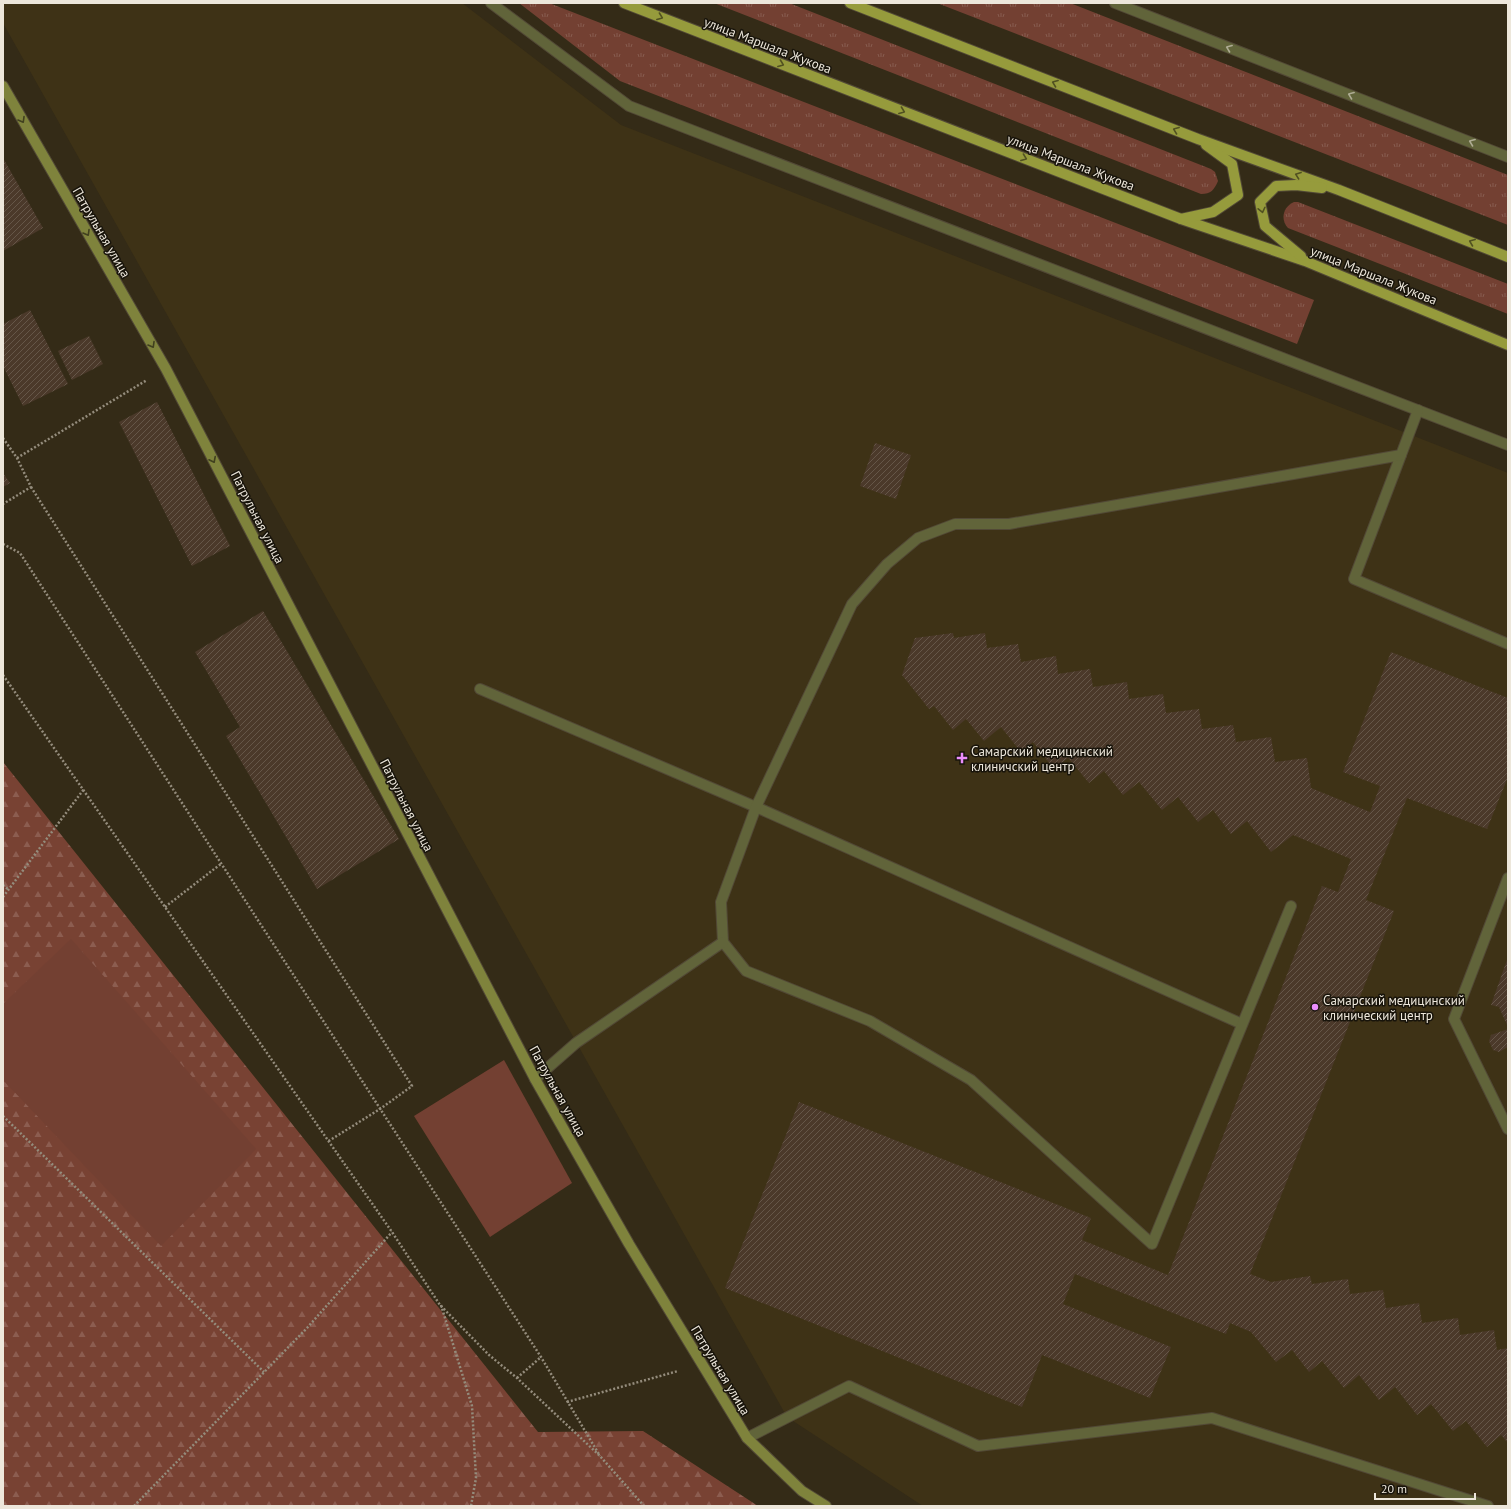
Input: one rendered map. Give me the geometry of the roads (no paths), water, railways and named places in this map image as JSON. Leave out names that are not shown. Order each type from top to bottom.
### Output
[{"type":"main road","name":"улица Маршала Жукова","points":[[624,3],[1181,218],[1305,260],[1508,345]]},
{"type":"main road","points":[[850,3],[1198,139],[1339,190],[1508,256]]},
{"type":"main road","points":[[1181,218],[1213,212],[1238,194],[1232,164],[1198,139]]},
{"type":"main road","points":[[1305,260],[1265,226],[1260,202],[1276,186],[1296,185],[1339,190]]},
{"type":"street","name":"Патрульная улица","points":[[3,86],[166,369],[535,1079],[625,1237],[747,1438],[802,1491],[826,1506]]},
{"type":"lane","points":[[491,3],[629,106],[1508,445]]},
{"type":"lane","points":[[1115,3],[1508,156]]},
{"type":"lane","points":[[1418,410],[1354,579],[1508,644]]},
{"type":"lane","points":[[1291,906],[1152,1244],[971,1080],[870,1021],[746,971],[723,942],[721,902],[756,807],[852,604],[887,564],[918,538],[955,524],[1009,524],[1401,455]]},
{"type":"lane","points":[[480,689],[756,807],[1242,1024]]},
{"type":"lane","points":[[1508,878],[1454,1019],[1508,1129]]},
{"type":"lane","points":[[535,1079],[576,1043],[723,942]]},
{"type":"lane","points":[[747,1438],[849,1386],[978,1446],[1212,1418],[1488,1506]]},
{"type":"place","name":"Самарский медицинский клиничский центр","points":[[962,758]]},
{"type":"place","name":"Самарский медицинский клинический центр","points":[[1315,1007]]}]
